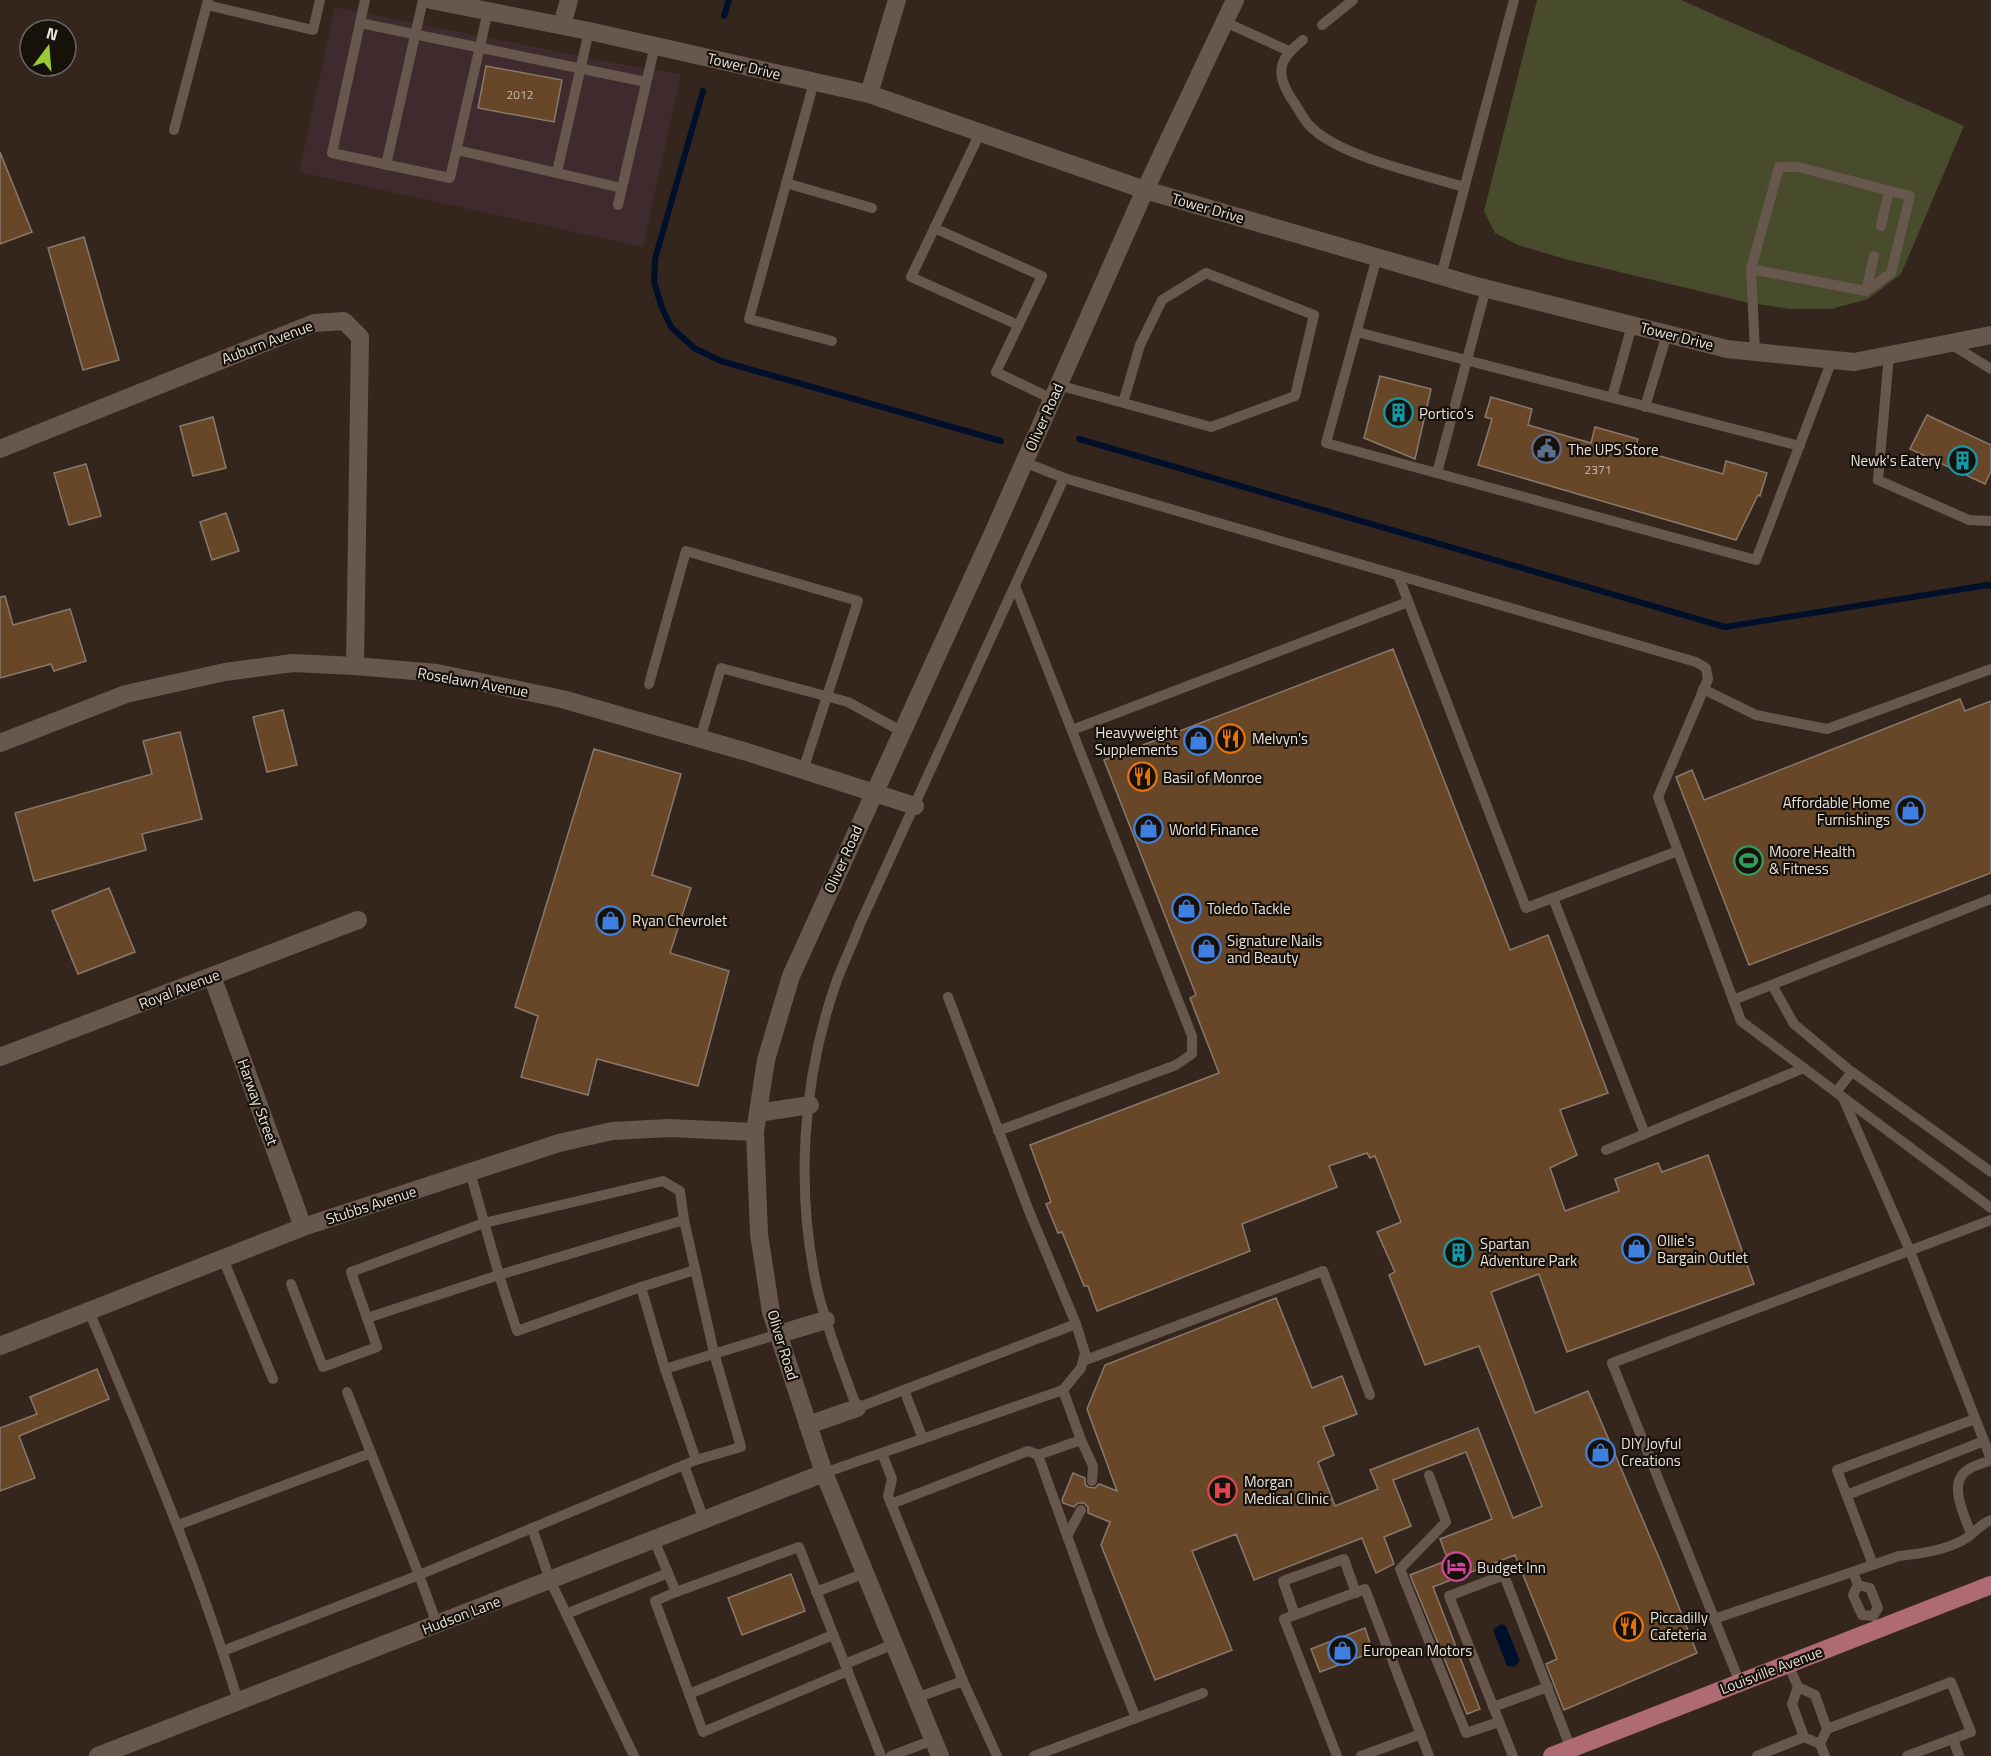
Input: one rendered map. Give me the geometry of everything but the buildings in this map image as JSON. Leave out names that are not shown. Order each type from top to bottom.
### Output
[{"type":"main road","name":"Louisville Avenue","points":[[1552,1756],[1788,1664],[1876,1622],[1991,1585]]},
{"type":"street","name":"Tower Drive","points":[[431,0],[589,30],[869,94],[1145,190],[1441,276],[1727,349],[1854,362],[1991,335]]},
{"type":"street","points":[[561,25],[569,0]]},
{"type":"street","points":[[869,94],[897,0]]},
{"type":"street","name":"Oliver Road","points":[[937,1748],[824,1473],[771,1312],[759,1234],[755,1132],[766,1060],[791,976],[1145,190],[1235,0]]},
{"type":"street","name":"Auburn Avenue","points":[[0,449],[314,322],[344,321],[360,337],[355,666]]},
{"type":"street","name":"Roselawn Avenue","points":[[0,743],[126,694],[225,672],[293,663],[355,666],[437,673],[562,699],[803,770],[915,806]]},
{"type":"street","name":"Royal Avenue","points":[[0,1057],[358,920]]},
{"type":"street","name":"Harway Street","points":[[212,976],[303,1227]]},
{"type":"street","points":[[758,1113],[810,1105]]},
{"type":"street","name":"Stubbs Avenue","points":[[0,1346],[303,1227],[559,1143],[612,1131],[669,1128],[755,1132]]},
{"type":"street","points":[[779,1334],[826,1320]]},
{"type":"street","points":[[808,1425],[857,1408]]},
{"type":"street","name":"Hudson Lane","points":[[98,1756],[824,1473]]},
{"type":"lane","points":[[174,130],[208,3],[313,30],[320,0]]},
{"type":"lane","points":[[365,0],[332,153],[450,178],[488,11]]},
{"type":"lane","points":[[386,165],[423,0]]},
{"type":"lane","points":[[1322,25],[1353,0]]},
{"type":"lane","points":[[1441,276],[1514,0]]},
{"type":"lane","points":[[1225,22],[1289,51]]},
{"type":"lane","points":[[360,23],[646,82]]},
{"type":"lane","points":[[557,172],[589,30]]},
{"type":"lane","points":[[1303,40],[1289,51],[1283,60],[1281,69],[1287,91],[1309,124],[1335,146],[1464,186]]},
{"type":"lane","points":[[618,205],[655,45]]},
{"type":"lane","points":[[814,82],[749,319],[832,341]]},
{"type":"lane","points":[[980,133],[911,277],[1018,325]]},
{"type":"lane","points":[[457,150],[622,188]]},
{"type":"lane","points":[[1751,269],[1866,291],[1891,273],[1910,196],[1798,167],[1779,167],[1751,269],[1755,351]]},
{"type":"lane","points":[[786,183],[872,208]]},
{"type":"lane","points":[[1881,226],[1889,192]]},
{"type":"lane","points":[[934,228],[1042,276],[996,372],[1055,392],[1123,403],[1211,427],[1295,396],[1314,315],[1206,273],[1162,300],[1140,345],[1123,403]]},
{"type":"lane","points":[[1866,291],[1874,256]]},
{"type":"lane","points":[[1377,257],[1326,443],[1756,560],[1832,360]]},
{"type":"lane","points":[[1437,473],[1486,288]]},
{"type":"lane","points":[[1612,397],[1632,325]]},
{"type":"lane","points":[[1357,332],[1800,446]]},
{"type":"lane","points":[[1645,407],[1667,334]]},
{"type":"lane","points":[[1949,343],[1991,369]]},
{"type":"lane","points":[[1889,356],[1878,480],[1969,520],[1991,521]]},
{"type":"lane","points":[[1024,462],[1064,478],[1696,662],[1706,668],[1708,679],[1658,797],[1741,1021],[1991,1208]]},
{"type":"lane","points":[[1064,478],[860,924],[836,983],[820,1042],[804,1151],[805,1211],[810,1250],[826,1320],[857,1408],[1076,1324]]},
{"type":"lane","points":[[649,684],[686,551],[858,601],[803,770]]},
{"type":"lane","points":[[1398,575],[1526,908],[1678,851]]},
{"type":"lane","points":[[998,1131],[1176,1065],[1192,1054],[1192,1036],[1015,586]]},
{"type":"lane","points":[[1072,730],[1408,602]]},
{"type":"lane","points":[[700,739],[720,668],[848,702],[901,731]]},
{"type":"lane","points":[[1703,689],[1756,715],[1827,729],[1991,669]]},
{"type":"lane","points":[[1553,898],[1645,1134]]},
{"type":"lane","points":[[1733,1000],[1991,899]]},
{"type":"lane","points":[[1772,985],[1794,1024],[1852,1072],[1991,1172]]},
{"type":"lane","points":[[824,1473],[1063,1390],[1081,1368],[1083,1361],[1085,1353],[1076,1324],[1057,1282],[948,998]]},
{"type":"lane","points":[[1606,1150],[1804,1068]]},
{"type":"lane","points":[[1839,1094],[1852,1072]]},
{"type":"lane","points":[[1839,1094],[1910,1251],[1991,1459],[1967,1469],[1959,1481],[1958,1495],[1971,1534]]},
{"type":"lane","points":[[470,1172],[517,1331],[694,1270]]},
{"type":"lane","points":[[223,1650],[419,1575],[696,1460],[741,1447],[714,1353],[694,1270],[680,1191],[663,1181],[484,1223],[351,1272],[377,1347],[323,1367],[291,1284]]},
{"type":"lane","points":[[1740,1683],[1612,1363],[1991,1220]]},
{"type":"lane","points":[[367,1318],[499,1275],[684,1221]]},
{"type":"lane","points":[[223,1259],[273,1379]]},
{"type":"lane","points":[[1083,1361],[1323,1271],[1370,1395]]},
{"type":"lane","points":[[641,1287],[665,1369],[696,1460]]},
{"type":"lane","points":[[89,1311],[177,1525],[223,1650],[238,1701]]},
{"type":"lane","points":[[665,1369],[779,1334]]},
{"type":"lane","points":[[904,1390],[923,1439]]},
{"type":"lane","points":[[1063,1390],[1093,1466],[1092,1481]]},
{"type":"lane","points":[[347,1392],[437,1624]]},
{"type":"lane","points":[[1874,1565],[1837,1470],[1976,1419]]},
{"type":"lane","points":[[891,1504],[1028,1451],[1038,1455],[1081,1440]]},
{"type":"lane","points":[[1847,1495],[1984,1442]]},
{"type":"lane","points":[[177,1525],[371,1453]]},
{"type":"lane","points":[[882,1453],[892,1479],[888,1496],[891,1504],[963,1681],[997,1756]]},
{"type":"lane","points":[[1038,1455],[1136,1718]]},
{"type":"lane","points":[[684,1465],[704,1520]]},
{"type":"lane","points":[[1429,1475],[1446,1522],[1400,1569],[1466,1733],[1499,1722]]},
{"type":"lane","points":[[1067,1536],[1081,1510]]},
{"type":"lane","points":[[1714,1619],[1899,1556],[1926,1554],[1967,1538],[1983,1523],[1991,1520]]},
{"type":"lane","points":[[532,1528],[550,1580],[634,1756]]},
{"type":"lane","points":[[654,1540],[676,1592]]},
{"type":"lane","points":[[881,1756],[846,1668],[816,1592],[799,1546],[655,1601],[703,1732],[846,1668],[894,1644]]},
{"type":"lane","points":[[1295,1615],[1283,1581],[1344,1559],[1356,1593]]},
{"type":"lane","points":[[1853,1572],[1858,1585],[1853,1595],[1862,1615],[1876,1622],[1878,1608],[1870,1588],[1858,1585]]},
{"type":"lane","points":[[566,1614],[668,1573]]},
{"type":"lane","points":[[816,1592],[865,1573]]},
{"type":"lane","points":[[1513,1756],[1449,1596],[1504,1575],[1571,1749]]},
{"type":"lane","points":[[1337,1756],[1284,1619],[1365,1589],[1429,1756]]},
{"type":"lane","points":[[689,1694],[833,1635]]},
{"type":"lane","points":[[1788,1664],[1798,1687],[1815,1695],[1827,1729]]},
{"type":"lane","points":[[916,1698],[963,1681]]},
{"type":"lane","points":[[1820,1744],[1827,1729],[1951,1682],[1971,1732],[1907,1756]]},
{"type":"lane","points":[[1493,1707],[1548,1687]]},
{"type":"lane","points":[[1798,1687],[1792,1704],[1804,1737]]},
{"type":"lane","points":[[1034,1756],[1203,1693]]},
{"type":"lane","points":[[1361,1756],[1421,1734]]},
{"type":"lane","points":[[1757,1756],[1804,1737],[1820,1744],[1825,1756]]},
{"type":"lane","points":[[1953,1739],[1959,1756]]},
{"type":"lane","points":[[891,1756],[937,1748]]},
{"type":"shaded area","points":[[335,7],[681,74],[643,247],[299,172]]},
{"type":"green space","points":[[1537,0],[1681,0],[1964,126],[1901,274],[1868,299],[1831,309],[1790,309],[1745,302],[1565,259],[1518,245],[1495,233],[1484,211]]},
{"type":"water","points":[[1501,1624],[1506,1626],[1520,1661],[1514,1667],[1507,1666],[1493,1630]]},
{"type":"waterway","points":[[724,16],[729,0]]},
{"type":"waterway","points":[[703,91],[655,259],[654,282],[671,327],[694,348],[721,361],[1001,441]]},
{"type":"waterway","points":[[1079,439],[1725,627],[1991,586]]},
{"type":"place","name":"Portico's","points":[[1398,413]]},
{"type":"place","name":"The UPS Store","points":[[1547,449]]},
{"type":"place","name":"Newk's Eatery","points":[[1962,460]]},
{"type":"place","name":"Melvyn's","points":[[1231,738]]},
{"type":"place","name":"Heavyweight Supplements","points":[[1199,741]]},
{"type":"place","name":"Basil of Monroe","points":[[1142,777]]},
{"type":"place","name":"Affordable Home Furnishings","points":[[1911,811]]},
{"type":"place","name":"World Finance","points":[[1148,829]]},
{"type":"place","name":"Moore Health & Fitness","points":[[1748,860]]},
{"type":"place","name":"Toledo Tackle","points":[[1186,908]]},
{"type":"place","name":"Ryan Chevrolet","points":[[611,920]]},
{"type":"place","name":"Signature Nails and Beauty","points":[[1206,949]]},
{"type":"place","name":"Ollie's Bargain Outlet","points":[[1636,1249]]},
{"type":"place","name":"Spartan Adventure Park","points":[[1459,1252]]},
{"type":"place","name":"DIY Joyful Creations","points":[[1600,1452]]},
{"type":"place","name":"Morgan Medical Clinic","points":[[1223,1490]]},
{"type":"place","name":"Budget Inn","points":[[1456,1567]]},
{"type":"place","name":"Piccadilly Cafeteria","points":[[1629,1626]]},
{"type":"place","name":"European Motors","points":[[1342,1650]]}]
